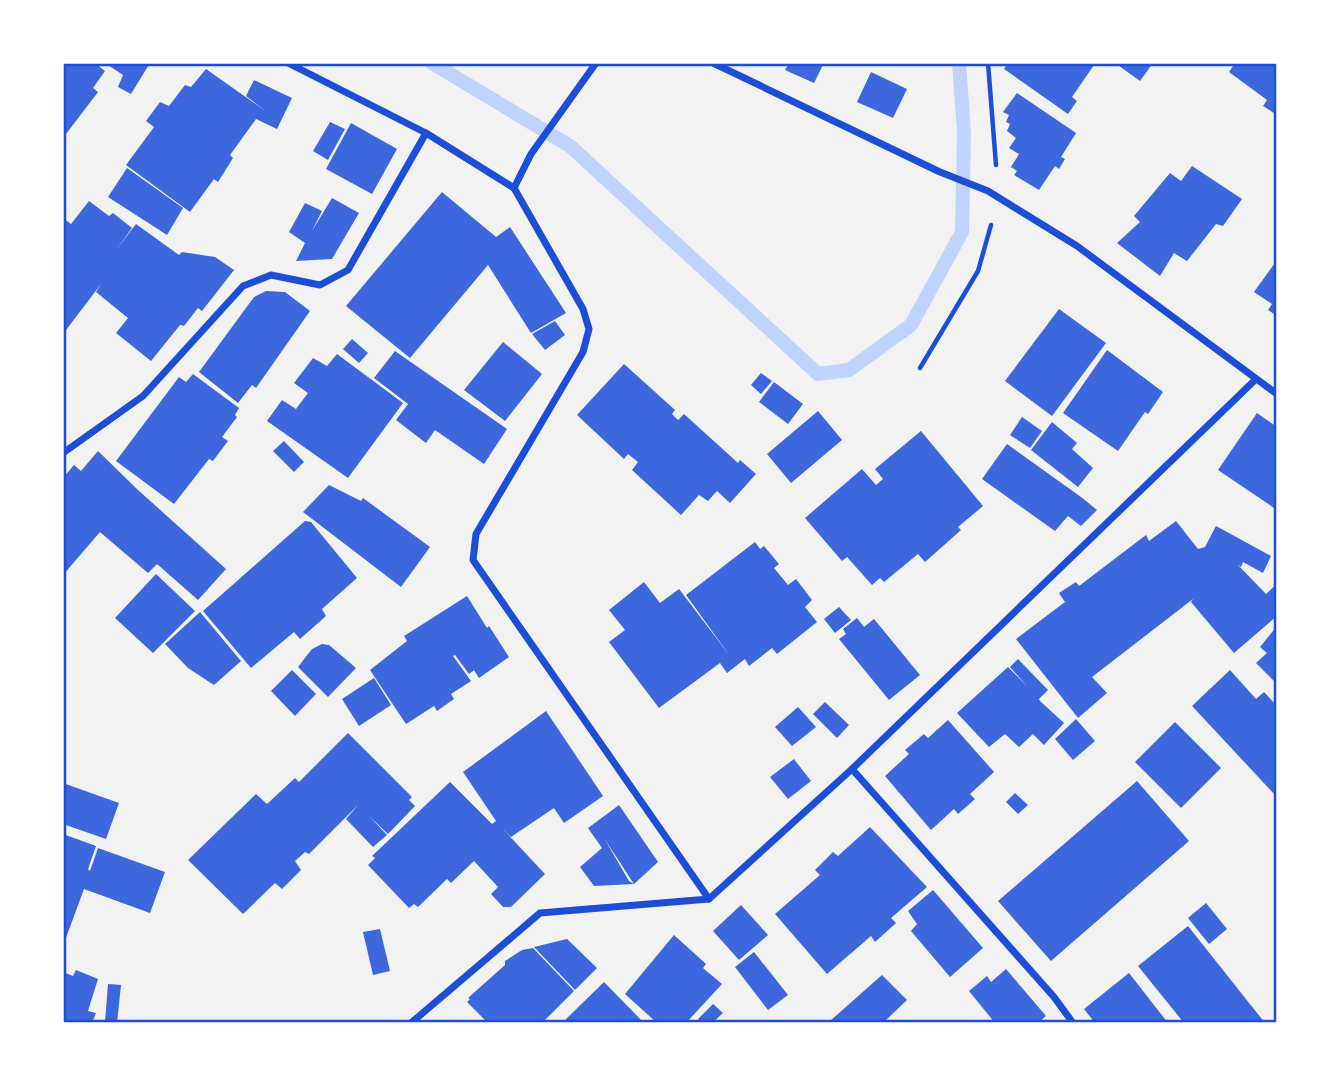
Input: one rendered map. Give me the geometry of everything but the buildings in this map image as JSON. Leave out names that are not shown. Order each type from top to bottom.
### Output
[{"type":"street","points":[[288,63],[426,133],[514,188],[583,309],[589,329],[583,352],[476,534],[473,560],[709,899]]},
{"type":"street","points":[[514,188],[531,154],[596,63]]},
{"type":"street","points":[[713,63],[940,172],[988,191],[1077,246],[1277,394]]},
{"type":"street","points":[[63,453],[143,396],[243,286],[271,275],[320,285],[348,270],[426,133]]},
{"type":"street","points":[[411,1023],[540,913],[709,899],[852,769],[1255,380]]},
{"type":"street","points":[[852,769],[1073,1023]]},
{"type":"waterway","points":[[432,63],[570,146],[818,374],[849,370],[911,325],[962,232],[964,132],[959,63]]}]
